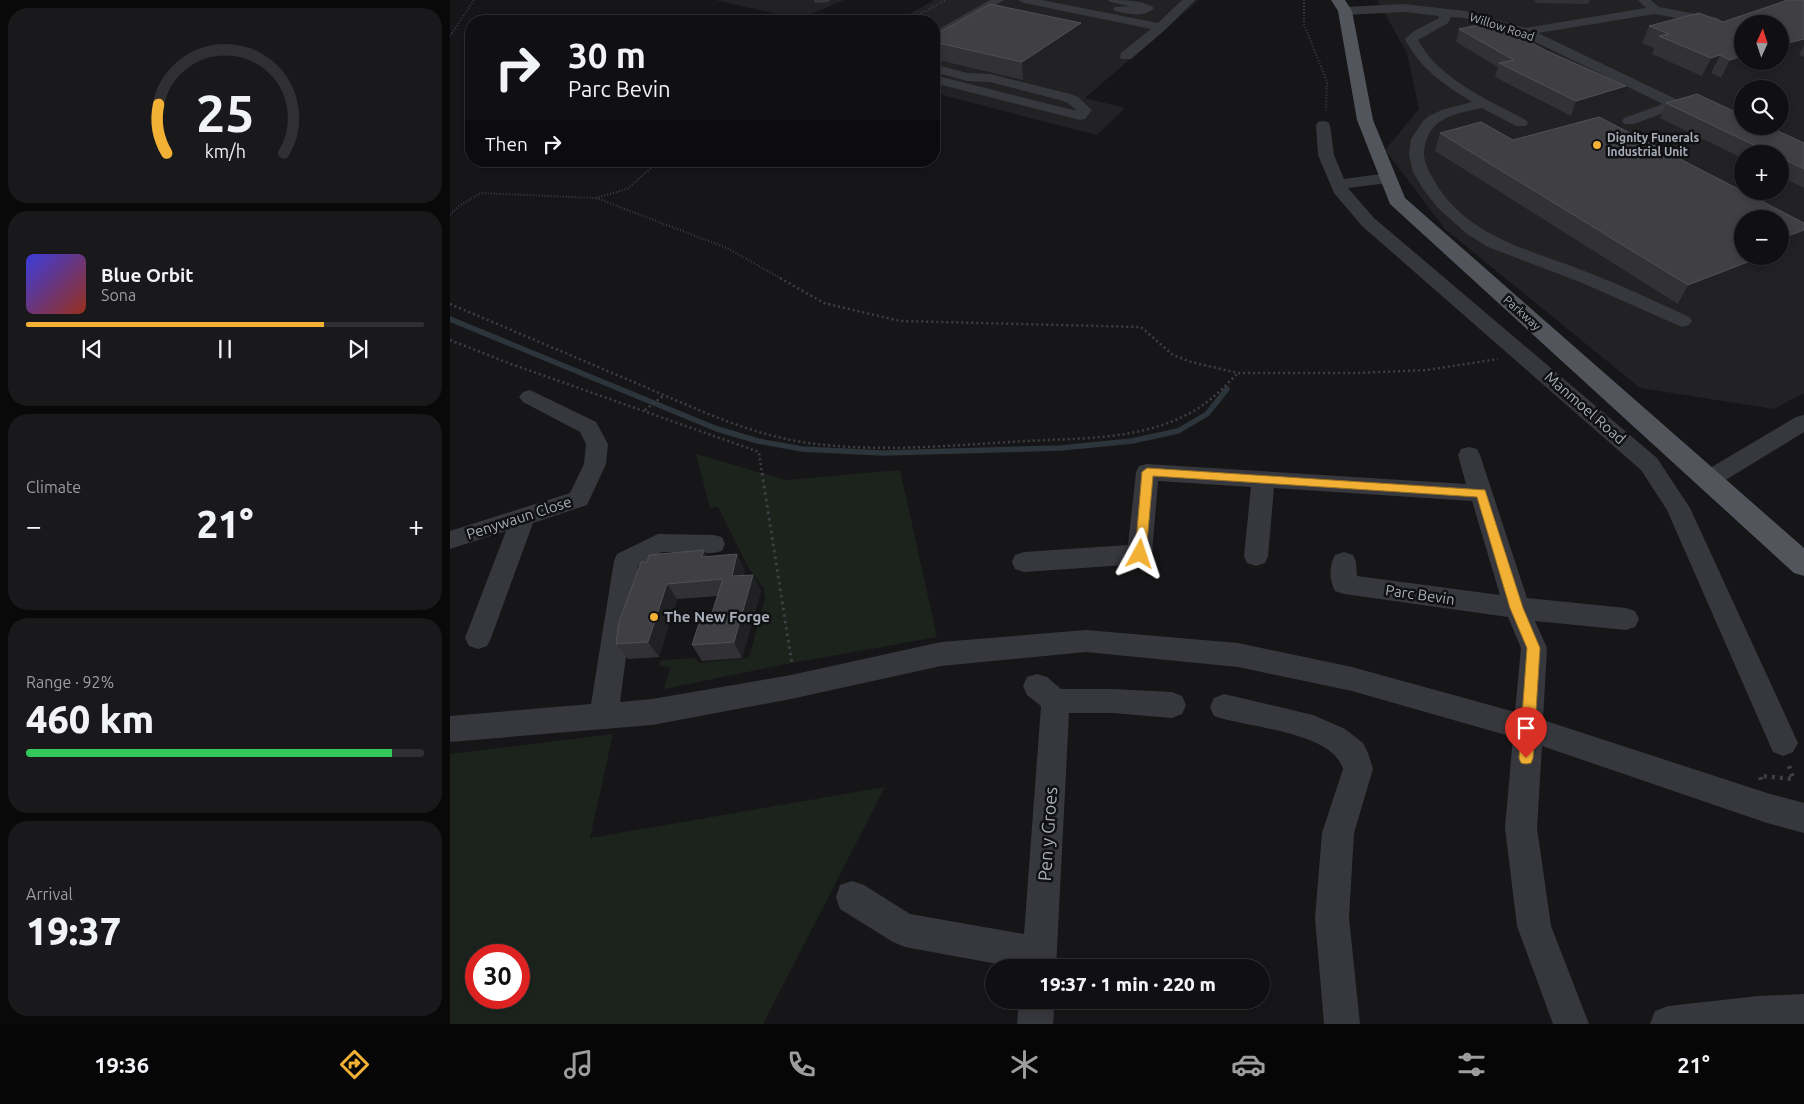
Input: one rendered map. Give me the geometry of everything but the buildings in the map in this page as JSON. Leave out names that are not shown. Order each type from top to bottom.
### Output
[{"type":"main road","name":"Parkway","points":[[1342,5],[1365,120],[1397,200],[1804,565]]},
{"type":"street","points":[[1078,0],[1110,3]]},
{"type":"street","points":[[1126,56],[1161,27],[1189,0]]},
{"type":"street","points":[[1644,0],[1655,10]]},
{"type":"street","points":[[1032,1],[1161,27]]},
{"type":"street","points":[[1094,14],[1110,3]]},
{"type":"street","points":[[940,32],[984,5]]},
{"type":"street","name":"Willow Road","points":[[1342,5],[1404,8],[1465,15],[1524,32],[1675,104],[1629,121]]},
{"type":"street","points":[[1524,32],[1655,10],[1724,24]]},
{"type":"street","points":[[1446,13],[1444,20],[1432,28],[1416,34],[1411,39],[1414,46],[1440,75],[1521,124]]},
{"type":"street","points":[[1544,41],[1618,25]]},
{"type":"street","points":[[940,70],[967,77],[990,78],[1065,97],[1081,107],[1084,112],[1080,116],[940,80]]},
{"type":"street","points":[[1484,103],[1440,115],[1427,124],[1416,142],[1416,162],[1432,191],[1459,220],[1486,239],[1618,290],[1682,321]]},
{"type":"street","name":"Manmoel Road","points":[[1323,125],[1326,155],[1342,193],[1368,222],[1649,464],[1678,508],[1782,743]]},
{"type":"street","points":[[1338,184],[1388,178]]},
{"type":"street","name":"Penywaun Close","points":[[450,540],[579,499],[595,464],[597,444],[588,427],[530,397]]},
{"type":"street","points":[[1708,480],[1804,422]]},
{"type":"street","points":[[1469,456],[1517,608],[1534,648],[1521,828],[1534,926],[1571,1024]]},
{"type":"street","points":[[1024,562],[1140,554],[1147,472],[1481,493]]},
{"type":"street","points":[[1256,556],[1262,479]]},
{"type":"street","points":[[478,638],[523,516]]},
{"type":"street","points":[[604,716],[626,561],[658,543],[713,544]]},
{"type":"street","name":"Parc Bevin","points":[[1344,562],[1344,584],[1517,608],[1626,619]]},
{"type":"street","points":[[450,729],[652,712],[792,687],[941,654],[1086,641],[1238,655],[1352,679],[1528,728],[1767,808],[1804,818]]},
{"type":"street","name":"Pen y Groes","points":[[1039,959],[1047,694],[1172,705]]},
{"type":"street","points":[[1224,707],[1303,724],[1335,738],[1353,753],[1358,769],[1338,833],[1332,918],[1342,1024]]},
{"type":"street","points":[[852,897],[905,930],[1030,959]]},
{"type":"street","points":[[1036,1024],[1037,1009]]},
{"type":"street","points":[[1668,1024],[1758,1014],[1804,1012]]},
{"type":"path","points":[[450,36],[474,0]]},
{"type":"path","points":[[918,15],[946,0]]},
{"type":"path","points":[[1304,0],[1304,24],[1327,82],[1323,125]]},
{"type":"path","points":[[596,198],[626,189],[652,167]]},
{"type":"path","points":[[450,215],[459,206],[481,193],[596,198],[726,248],[824,303],[900,322],[1141,327],[1173,355],[1191,362],[1238,373],[1358,373],[1427,370],[1523,355]]},
{"type":"path","points":[[450,304],[713,416],[754,430],[808,443],[866,447],[1105,438],[1157,427],[1180,419],[1197,410],[1238,373]]},
{"type":"path","points":[[450,340],[511,364],[645,410],[758,452],[792,655],[792,687]]},
{"type":"path","points":[[645,410],[664,395]]},
{"type":"shaded area","points":[[715,0],[844,0],[809,15],[782,15]]},
{"type":"shaded area","points":[[931,0],[1199,0],[1085,98],[1125,108],[1097,135],[940,95],[940,15],[907,15],[933,1]]},
{"type":"shaded area","points":[[1377,0],[1804,0],[1804,393],[1774,409],[1640,388],[1445,229],[1385,150],[1419,109],[1407,53]]},
{"type":"shaded area","points":[[696,454],[786,480],[900,470],[937,637],[781,665],[664,689],[671,667],[659,666],[661,660],[694,658],[699,663],[749,658],[765,599],[764,588],[749,569],[718,507],[710,508]]},
{"type":"shaded area","points":[[613,734],[590,838],[885,787],[763,1024],[450,1024],[450,754]]},
{"type":"waterway","points":[[450,319],[717,429],[758,441],[802,449],[883,453],[1061,448],[1132,441],[1178,431],[1207,414],[1227,389]]},
{"type":"place","name":"Dignity Funerals Industrial Unit","points":[[1597,145]]},
{"type":"place","name":"The New Forge","points":[[654,617]]},
{"type":"route","points":[[1140,554],[1147,472],[1481,493],[1517,608],[1534,648],[1526,758]]}]
